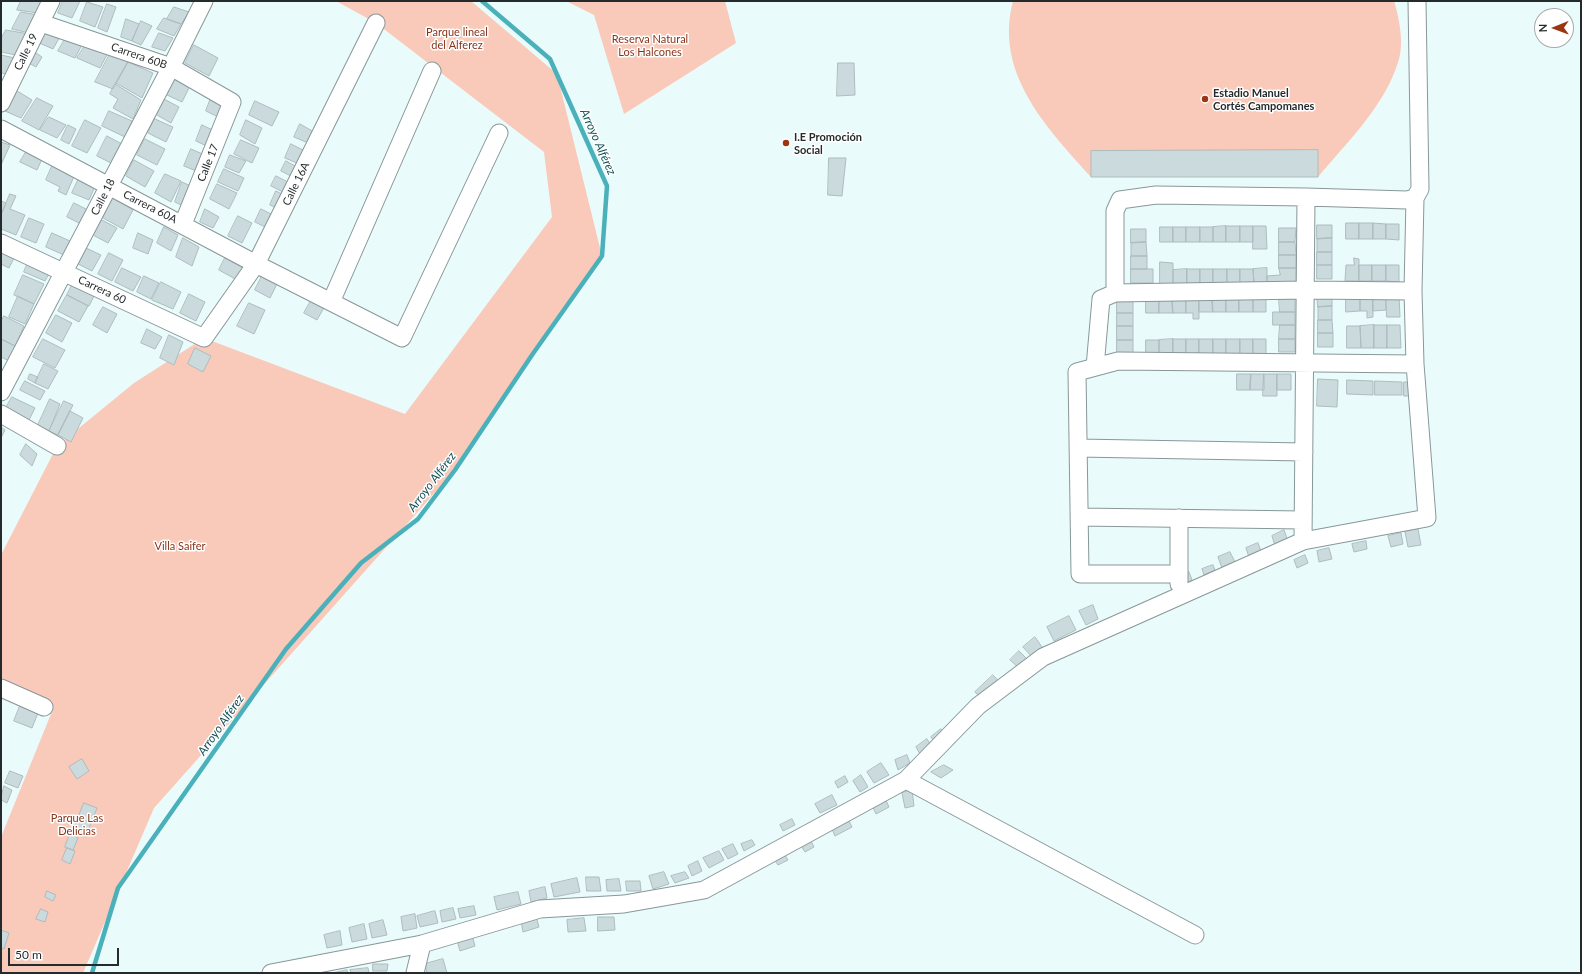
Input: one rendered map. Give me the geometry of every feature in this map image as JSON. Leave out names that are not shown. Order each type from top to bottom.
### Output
[{"type":"street","name":"Calle 19","points":[[1,103],[51,1]]},
{"type":"street","name":"Calle 18","points":[[1,392],[204,1]]},
{"type":"street","points":[[271,973],[422,944],[540,909],[624,904],[704,890],[906,780],[978,706],[1044,657],[1303,541],[1426,518],[1415,364],[1413,291],[1415,198],[1420,188],[1417,1]]},
{"type":"street","name":"Carrera 60B","points":[[41,23],[171,67],[232,102]]},
{"type":"street","name":"Calle 16A","points":[[204,338],[256,264],[376,23]]},
{"type":"street","points":[[331,302],[432,71]]},
{"type":"street","name":"Calle 17","points":[[183,224],[232,102]]},
{"type":"street","name":"Carrera 60A","points":[[1,129],[256,264],[402,338],[499,133]]},
{"type":"street","points":[[1115,293],[1115,211],[1120,200],[1156,195],[1407,200],[1415,198]]},
{"type":"street","points":[[1303,541],[1306,197]]},
{"type":"street","name":"Carrera 60","points":[[1,243],[204,338]]},
{"type":"street","points":[[1095,367],[1101,300],[1115,293],[1305,290],[1413,291]]},
{"type":"street","points":[[1179,574],[1080,574],[1077,372],[1118,361],[1415,364]]},
{"type":"street","points":[[1,414],[57,446]]},
{"type":"street","points":[[1078,448],[1304,452]]},
{"type":"street","points":[[1079,518],[1303,520]]},
{"type":"street","points":[[1179,518],[1179,596]]},
{"type":"street","points":[[1,688],[44,707]]},
{"type":"street","points":[[906,780],[1196,935]]},
{"type":"street","points":[[415,973],[422,944]]},
{"type":"green space","name":"Villa Saifer","points":[[336,1],[471,1],[557,74],[602,256],[455,470],[154,808],[83,973],[1,973],[1,837],[51,714],[44,707],[1,688],[1,555],[57,446],[134,383],[204,338],[405,414],[552,217],[544,152],[376,23]]},
{"type":"green space","name":"Reserva Natural Los Halcones","points":[[566,1],[725,1],[736,43],[624,114],[594,15]]},
{"type":"green space","name":"Estadio Manuel Cortés Campomanes","points":[[1013,1],[1394,1],[1398,14],[1401,45],[1399,59],[1393,76],[1376,107],[1318,177],[1091,177],[1057,139],[1028,97],[1017,75],[1011,52],[1009,27]]},
{"type":"building","points":[[21,1],[45,1],[38,13],[17,10]]},
{"type":"building","points":[[63,1],[80,1],[72,18],[58,13]]},
{"type":"building","points":[[87,2],[103,7],[95,27],[80,21]]},
{"type":"building","points":[[107,4],[116,7],[107,32],[98,28]]},
{"type":"building","points":[[174,7],[189,12],[181,24],[167,19]]},
{"type":"building","points":[[21,12],[38,15],[29,33],[12,29]]},
{"type":"building","points":[[164,18],[181,24],[174,36],[157,29]]},
{"type":"building","points":[[126,19],[139,24],[132,41],[121,37]]},
{"type":"building","points":[[141,21],[152,26],[141,45],[132,41]]},
{"type":"building","points":[[47,27],[62,33],[53,49],[37,42]]},
{"type":"building","points":[[6,30],[29,34],[16,55],[1,52],[1,39]]},
{"type":"building","points":[[159,33],[173,38],[165,51],[152,47]]},
{"type":"building","points":[[67,36],[83,43],[75,58],[58,51]]},
{"type":"building","points":[[86,44],[108,53],[100,68],[77,58]]},
{"type":"building","points":[[194,45],[218,58],[209,76],[185,63]]},
{"type":"building","points":[[33,51],[42,57],[36,67],[27,62]]},
{"type":"building","points":[[110,54],[128,62],[113,89],[95,82]]},
{"type":"building","points":[[1,55],[15,58],[7,74],[1,73]]},
{"type":"building","points":[[128,62],[153,73],[142,98],[116,83]]},
{"type":"building","points":[[838,63],[854,63],[855,95],[837,96]]},
{"type":"building","points":[[175,79],[190,86],[182,102],[167,95]]},
{"type":"building","points":[[115,84],[141,100],[133,119],[113,108],[118,99],[110,94]]},
{"type":"building","points":[[17,91],[32,100],[21,118],[5,111]]},
{"type":"building","points":[[212,95],[228,103],[222,119],[206,111]]},
{"type":"building","points":[[37,98],[53,106],[39,130],[22,121]]},
{"type":"building","points":[[164,99],[179,107],[171,123],[157,115]]},
{"type":"building","points":[[255,101],[279,112],[272,126],[249,115]]},
{"type":"building","points":[[109,111],[132,121],[125,137],[102,126]]},
{"type":"building","points":[[49,117],[66,125],[57,138],[40,130]]},
{"type":"building","points":[[155,119],[173,127],[166,142],[148,133]]},
{"type":"building","points":[[85,120],[101,128],[87,153],[72,146]]},
{"type":"building","points":[[246,120],[262,128],[255,144],[240,135]]},
{"type":"building","points":[[300,124],[314,132],[308,143],[294,137]]},
{"type":"building","points":[[68,125],[76,129],[69,144],[61,140]]},
{"type":"building","points":[[202,125],[217,132],[211,148],[196,141]]},
{"type":"building","points":[[107,136],[122,144],[113,164],[97,156]]},
{"type":"building","points":[[145,139],[165,149],[157,165],[137,155]]},
{"type":"building","points":[[241,140],[259,148],[252,163],[234,154]]},
{"type":"building","points":[[1,142],[10,145],[1,165]]},
{"type":"building","points":[[291,144],[305,151],[299,164],[285,158]]},
{"type":"building","points":[[191,149],[207,156],[201,173],[184,166]]},
{"type":"building","points":[[1318,150],[1318,177],[1091,177],[1091,151]]},
{"type":"building","points":[[26,152],[42,159],[37,170],[20,162]]},
{"type":"building","points":[[230,155],[246,161],[239,173],[225,167]]},
{"type":"building","points":[[829,158],[846,158],[842,196],[828,195]]},
{"type":"building","points":[[134,160],[154,171],[145,187],[126,176]]},
{"type":"building","points":[[286,161],[297,167],[293,177],[281,171]]},
{"type":"building","points":[[53,164],[75,174],[66,195],[58,191],[60,187],[46,180]]},
{"type":"building","points":[[224,169],[244,178],[238,191],[218,182]]},
{"type":"building","points":[[165,174],[181,181],[171,202],[155,193]]},
{"type":"building","points":[[80,176],[96,184],[89,200],[72,193]]},
{"type":"building","points":[[276,176],[290,183],[285,193],[271,186]]},
{"type":"building","points":[[182,182],[193,187],[185,207],[175,202]]},
{"type":"building","points":[[217,184],[237,193],[229,209],[210,199]]},
{"type":"building","points":[[276,191],[284,195],[278,209],[270,205]]},
{"type":"building","points":[[10,194],[16,196],[10,209],[25,215],[16,235],[1,229],[1,215]]},
{"type":"building","points":[[113,198],[133,210],[123,229],[103,218]]},
{"type":"building","points":[[1,201],[6,203],[1,215]]},
{"type":"building","points":[[74,203],[88,210],[81,224],[67,217]]},
{"type":"building","points":[[205,209],[219,217],[213,228],[200,222]]},
{"type":"building","points":[[261,209],[275,216],[269,229],[255,222]]},
{"type":"building","points":[[238,216],[252,223],[242,243],[228,236]]},
{"type":"building","points":[[29,218],[44,224],[36,243],[21,237]]},
{"type":"building","points":[[102,220],[117,228],[108,243],[93,235]]},
{"type":"building","points":[[1346,223],[1359,223],[1359,239],[1346,239]]},
{"type":"building","points":[[1359,223],[1373,223],[1373,239],[1359,239]]},
{"type":"building","points":[[1373,223],[1386,224],[1386,239],[1373,239]]},
{"type":"building","points":[[1386,224],[1399,224],[1399,240],[1386,239]]},
{"type":"building","points":[[1317,225],[1332,225],[1332,238],[1317,239]]},
{"type":"building","points":[[1226,226],[1240,226],[1240,242],[1226,242]]},
{"type":"building","points":[[1226,226],[1226,242],[1213,242],[1213,227]]},
{"type":"building","points":[[1240,226],[1253,226],[1253,242],[1240,242]]},
{"type":"building","points":[[1253,226],[1266,226],[1267,249],[1253,249]]},
{"type":"building","points":[[164,227],[178,235],[171,251],[157,243]]},
{"type":"building","points":[[1160,227],[1173,227],[1173,242],[1160,242]]},
{"type":"building","points":[[1173,227],[1186,227],[1186,242],[1173,242]]},
{"type":"building","points":[[1186,227],[1200,227],[1200,242],[1186,242]]},
{"type":"building","points":[[1200,227],[1213,227],[1213,242],[1200,242]]},
{"type":"building","points":[[1279,228],[1296,228],[1295,242],[1279,242]]},
{"type":"building","points":[[1131,229],[1146,229],[1146,242],[1131,243]]},
{"type":"building","points":[[52,233],[70,241],[64,255],[46,247]]},
{"type":"building","points":[[138,233],[153,240],[148,254],[133,248]]},
{"type":"building","points":[[183,238],[199,247],[192,266],[176,257]]},
{"type":"building","points":[[1332,238],[1332,252],[1317,252],[1317,239]]},
{"type":"building","points":[[1146,242],[1147,256],[1131,256],[1131,243]]},
{"type":"building","points":[[1279,242],[1295,242],[1296,255],[1279,255]]},
{"type":"building","points":[[86,248],[101,255],[92,271],[78,264]]},
{"type":"building","points":[[1,252],[14,258],[9,268],[1,264]]},
{"type":"building","points":[[1317,252],[1332,252],[1332,265],[1317,265]]},
{"type":"building","points":[[109,253],[123,260],[112,281],[98,274]]},
{"type":"building","points":[[1279,255],[1296,255],[1296,268],[1279,268]]},
{"type":"building","points":[[1131,256],[1147,256],[1147,269],[1131,269]]},
{"type":"building","points":[[225,258],[243,268],[237,280],[219,270]]},
{"type":"building","points":[[1354,258],[1359,259],[1359,281],[1345,281],[1346,265],[1354,265]]},
{"type":"building","points":[[29,260],[51,270],[45,281],[24,272]]},
{"type":"building","points":[[1160,262],[1173,263],[1173,285],[1160,285]]},
{"type":"building","points":[[1317,265],[1332,265],[1332,279],[1317,279]]},
{"type":"building","points":[[1359,265],[1372,265],[1372,281],[1359,281]]},
{"type":"building","points":[[1372,265],[1386,265],[1386,281],[1372,281]]},
{"type":"building","points":[[1386,265],[1399,265],[1399,282],[1386,281]]},
{"type":"building","points":[[122,268],[141,277],[133,291],[115,282]]},
{"type":"building","points":[[1267,268],[1267,284],[1254,284],[1253,269]]},
{"type":"building","points":[[1279,268],[1296,268],[1296,282],[1267,282],[1267,276],[1280,275]]},
{"type":"building","points":[[1131,269],[1153,269],[1153,283],[1131,283]]},
{"type":"building","points":[[1187,269],[1200,269],[1200,285],[1187,285]]},
{"type":"building","points":[[1187,269],[1187,285],[1173,285],[1173,270]]},
{"type":"building","points":[[1200,269],[1213,269],[1213,284],[1200,285]]},
{"type":"building","points":[[1213,269],[1227,269],[1227,284],[1213,284]]},
{"type":"building","points":[[1227,269],[1240,269],[1240,284],[1227,284]]},
{"type":"building","points":[[1240,269],[1253,269],[1254,284],[1240,284]]},
{"type":"building","points":[[23,275],[44,284],[34,304],[14,295]]},
{"type":"building","points":[[144,276],[159,283],[151,299],[137,292]]},
{"type":"building","points":[[262,276],[277,284],[270,298],[255,290]]},
{"type":"building","points":[[161,282],[181,292],[173,309],[152,300]]},
{"type":"building","points":[[72,285],[94,296],[89,306],[67,295]]},
{"type":"building","points":[[1317,293],[1332,293],[1332,306],[1318,307]]},
{"type":"building","points":[[189,294],[205,302],[196,321],[180,313]]},
{"type":"building","points":[[67,295],[88,306],[79,322],[58,311]]},
{"type":"building","points":[[1373,295],[1386,295],[1386,310],[1373,311]]},
{"type":"building","points":[[1373,295],[1373,317],[1367,318],[1367,311],[1360,311],[1360,296]]},
{"type":"building","points":[[1386,295],[1399,295],[1400,317],[1387,317]]},
{"type":"building","points":[[18,296],[34,304],[25,324],[9,317]]},
{"type":"building","points":[[1266,296],[1266,312],[1253,312],[1253,297]]},
{"type":"building","points":[[1346,296],[1360,296],[1360,311],[1346,312]]},
{"type":"building","points":[[1146,297],[1159,297],[1159,313],[1146,313]]},
{"type":"building","points":[[1159,297],[1172,297],[1173,313],[1159,313]]},
{"type":"building","points":[[1172,297],[1186,297],[1186,313],[1173,313]]},
{"type":"building","points":[[1186,297],[1199,297],[1199,319],[1193,319],[1193,313],[1186,313]]},
{"type":"building","points":[[1199,297],[1212,297],[1213,312],[1199,312]]},
{"type":"building","points":[[1212,297],[1226,297],[1226,312],[1213,312]]},
{"type":"building","points":[[1226,297],[1239,297],[1239,312],[1226,312]]},
{"type":"building","points":[[1239,297],[1253,297],[1253,312],[1239,312]]},
{"type":"building","points":[[312,299],[325,306],[317,320],[304,313]]},
{"type":"building","points":[[1279,299],[1295,299],[1295,312],[1280,312]]},
{"type":"building","points":[[1117,300],[1133,300],[1133,313],[1117,313]]},
{"type":"building","points":[[249,303],[265,310],[254,334],[237,326]]},
{"type":"building","points":[[1332,306],[1332,320],[1318,320],[1318,307]]},
{"type":"building","points":[[103,307],[117,314],[107,333],[93,325]]},
{"type":"building","points":[[1273,312],[1295,312],[1295,325],[1273,325]]},
{"type":"building","points":[[1117,313],[1133,313],[1133,326],[1117,326]]},
{"type":"building","points":[[56,315],[72,323],[62,342],[46,333]]},
{"type":"building","points":[[4,316],[24,326],[15,346],[1,339],[1,322]]},
{"type":"building","points":[[1318,320],[1332,320],[1333,333],[1318,333]]},
{"type":"building","points":[[1280,325],[1295,325],[1295,339],[1279,339]]},
{"type":"building","points":[[1374,325],[1387,325],[1387,348],[1374,348]]},
{"type":"building","points":[[1374,325],[1374,348],[1361,348],[1360,326]]},
{"type":"building","points":[[1387,325],[1400,325],[1401,348],[1387,348]]},
{"type":"building","points":[[1117,326],[1133,326],[1133,340],[1117,340]]},
{"type":"building","points":[[1347,326],[1360,326],[1361,348],[1347,348]]},
{"type":"building","points":[[147,329],[162,337],[155,349],[141,343]]},
{"type":"building","points":[[1318,333],[1333,333],[1333,347],[1318,347]]},
{"type":"building","points":[[169,335],[183,342],[174,365],[160,358]]},
{"type":"building","points":[[1,339],[15,346],[9,361],[1,357]]},
{"type":"building","points":[[43,339],[65,350],[55,368],[33,357]]},
{"type":"building","points":[[1173,339],[1173,355],[1159,355],[1159,340]]},
{"type":"building","points":[[1173,339],[1186,339],[1186,355],[1173,355]]},
{"type":"building","points":[[1186,339],[1199,339],[1199,355],[1186,355]]},
{"type":"building","points":[[1199,339],[1213,339],[1213,355],[1199,355]]},
{"type":"building","points":[[1213,339],[1226,339],[1226,355],[1213,355]]},
{"type":"building","points":[[1226,339],[1240,339],[1240,355],[1226,355]]},
{"type":"building","points":[[1240,339],[1253,339],[1253,355],[1240,355]]},
{"type":"building","points":[[1253,339],[1266,339],[1266,354],[1253,355]]},
{"type":"building","points":[[1279,339],[1295,339],[1295,352],[1279,352]]},
{"type":"building","points":[[1117,340],[1133,340],[1133,353],[1117,353]]},
{"type":"building","points":[[1146,340],[1159,340],[1159,355],[1146,353]]},
{"type":"building","points":[[195,348],[211,356],[203,372],[188,364]]},
{"type":"building","points":[[44,364],[58,371],[48,389],[35,383]]},
{"type":"building","points":[[30,374],[38,377],[35,383],[28,379]]},
{"type":"building","points":[[1237,374],[1251,374],[1250,390],[1237,390]]},
{"type":"building","points":[[1251,374],[1264,374],[1264,390],[1250,390]]},
{"type":"building","points":[[1264,374],[1277,374],[1277,396],[1263,396]]},
{"type":"building","points":[[1277,374],[1291,374],[1291,390],[1277,390]]},
{"type":"building","points":[[1318,379],[1338,380],[1337,407],[1317,406]]},
{"type":"building","points":[[1347,380],[1373,381],[1373,395],[1347,394]]},
{"type":"building","points":[[25,381],[45,391],[40,400],[20,390]]},
{"type":"building","points":[[1375,381],[1402,382],[1402,395],[1375,395]]},
{"type":"building","points":[[1404,382],[1411,382],[1410,396],[1404,396]]},
{"type":"building","points":[[12,397],[35,408],[29,420],[6,408]]},
{"type":"building","points":[[50,399],[60,404],[49,431],[38,425]]},
{"type":"building","points":[[64,401],[73,405],[58,435],[49,431]]},
{"type":"building","points":[[70,411],[83,418],[71,442],[58,435]]},
{"type":"building","points":[[1,427],[5,430],[1,438]]},
{"type":"building","points":[[26,444],[37,454],[32,466],[20,455]]},
{"type":"building","points":[[1418,529],[1421,545],[1408,547],[1405,532]]},
{"type":"building","points":[[1284,530],[1288,541],[1275,546],[1272,536]]},
{"type":"building","points":[[1401,533],[1403,544],[1391,547],[1388,536]]},
{"type":"building","points":[[1366,541],[1367,549],[1354,552],[1352,544]]},
{"type":"building","points":[[1258,543],[1261,551],[1249,557],[1246,548]]},
{"type":"building","points":[[1329,548],[1332,559],[1319,562],[1317,551]]},
{"type":"building","points":[[1230,552],[1235,562],[1222,568],[1218,557]]},
{"type":"building","points":[[1305,555],[1308,563],[1297,568],[1294,560]]},
{"type":"building","points":[[1213,565],[1215,570],[1204,575],[1202,569]]},
{"type":"building","points":[[1189,572],[1192,580],[1185,583],[1182,575]]},
{"type":"building","points":[[1093,605],[1098,619],[1086,625],[1079,611]]},
{"type":"building","points":[[1069,616],[1076,630],[1054,641],[1047,627]]},
{"type":"building","points":[[1035,637],[1042,647],[1032,657],[1023,647]]},
{"type":"building","points":[[1019,651],[1028,660],[1019,668],[1010,660]]},
{"type":"building","points":[[993,675],[1002,685],[984,701],[975,692]]},
{"type":"building","points":[[20,706],[38,713],[32,728],[14,721]]},
{"type":"building","points":[[941,729],[946,735],[936,745],[931,737]]},
{"type":"building","points":[[927,739],[933,748],[921,756],[916,747]]},
{"type":"building","points":[[907,755],[910,763],[898,770],[895,760]]},
{"type":"building","points":[[82,759],[89,771],[77,779],[69,767]]},
{"type":"building","points":[[881,763],[889,775],[874,783],[867,772]]},
{"type":"building","points":[[944,765],[953,770],[941,778],[931,772]]},
{"type":"building","points":[[10,771],[23,776],[18,788],[5,783]]},
{"type":"building","points":[[861,775],[868,787],[860,792],[853,781]]},
{"type":"building","points":[[845,776],[848,782],[838,788],[835,782]]},
{"type":"building","points":[[4,786],[12,790],[7,803],[1,800]]},
{"type":"building","points":[[912,790],[914,806],[905,808],[902,793]]},
{"type":"building","points":[[832,795],[837,805],[820,813],[815,804]]},
{"type":"building","points":[[884,796],[889,807],[876,814],[871,803]]},
{"type":"building","points":[[84,803],[97,808],[91,823],[78,818]]},
{"type":"building","points":[[846,815],[852,827],[835,836],[830,824]]},
{"type":"building","points":[[78,818],[91,823],[85,837],[73,832]]},
{"type":"building","points":[[792,819],[795,825],[783,831],[780,825]]},
{"type":"building","points":[[70,834],[78,838],[73,850],[65,847]]},
{"type":"building","points":[[808,835],[814,847],[805,852],[798,841]]},
{"type":"building","points":[[752,840],[755,845],[744,851],[741,844]]},
{"type":"building","points":[[733,844],[738,854],[728,859],[722,849]]},
{"type":"building","points":[[67,848],[75,851],[70,864],[62,860]]},
{"type":"building","points":[[782,850],[788,860],[778,865],[772,856]]},
{"type":"building","points":[[719,851],[724,860],[709,868],[703,858]]},
{"type":"building","points":[[698,861],[702,871],[692,876],[688,866]]},
{"type":"building","points":[[664,872],[669,884],[653,889],[649,876]]},
{"type":"building","points":[[685,872],[689,878],[675,883],[671,876]]},
{"type":"building","points":[[586,877],[599,877],[601,891],[587,891]]},
{"type":"building","points":[[577,878],[580,892],[554,897],[551,884]]},
{"type":"building","points":[[619,879],[621,891],[607,891],[606,880]]},
{"type":"building","points":[[626,881],[640,881],[641,891],[627,891]]},
{"type":"building","points":[[545,887],[547,898],[531,902],[529,891]]},
{"type":"building","points":[[47,891],[56,895],[53,901],[45,897]]},
{"type":"building","points":[[518,892],[521,904],[497,910],[494,897]]},
{"type":"building","points":[[474,906],[476,915],[460,918],[458,909]]},
{"type":"building","points":[[453,908],[456,919],[442,922],[440,911]]},
{"type":"building","points":[[41,909],[48,912],[45,922],[36,919]]},
{"type":"building","points":[[435,911],[438,923],[420,927],[417,916]]},
{"type":"building","points":[[415,914],[417,928],[403,931],[401,917]]},
{"type":"building","points":[[536,916],[539,927],[523,932],[521,921]]},
{"type":"building","points":[[598,917],[614,917],[615,930],[598,931]]},
{"type":"building","points":[[584,918],[586,931],[568,932],[567,920]]},
{"type":"building","points":[[383,920],[387,935],[372,938],[369,924]]},
{"type":"building","points":[[364,924],[367,939],[352,942],[349,928]]},
{"type":"building","points":[[1,930],[9,933],[4,949],[1,948]]},
{"type":"building","points":[[340,931],[342,945],[327,948],[324,935]]},
{"type":"building","points":[[472,935],[475,946],[460,951],[457,940]]},
{"type":"building","points":[[443,959],[447,973],[427,973],[425,964]]},
{"type":"building","points":[[373,964],[388,964],[387,971],[373,971]]},
{"type":"building","points":[[368,968],[369,973],[351,973],[350,970]]},
{"type":"building","points":[[347,970],[348,973],[333,973]]},
{"type":"waterway","name":"Arroyo Alférez","points":[[92,973],[118,888],[286,649],[361,563],[418,519],[455,470],[532,355],[602,256],[607,186],[550,59],[482,1]]},
{"type":"place","name":"Estadio Manuel Cortés Campomanes","points":[[1205,99]]},
{"type":"place","name":"I.E Promoción Social","points":[[786,143]]},
{"type":"park label","name":"Parque lineal del Alferez","points":[[457,38]]},
{"type":"park label","name":"Parque Las Delicias","points":[[77,824]]}]
